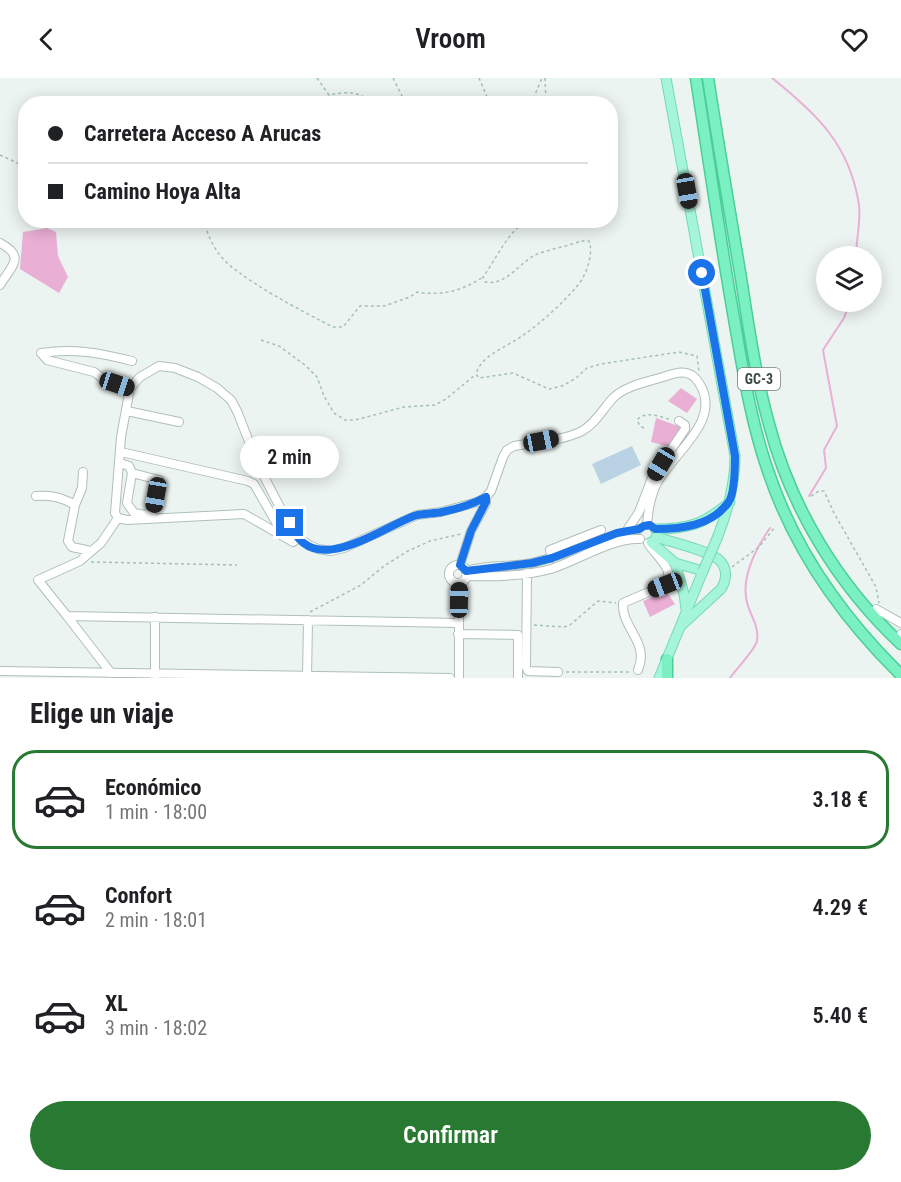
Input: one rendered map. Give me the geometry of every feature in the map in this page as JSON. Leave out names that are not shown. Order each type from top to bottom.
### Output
[{"type":"highway","name":"GC-3","points":[[696,78],[744,377],[768,471],[799,542],[822,580],[876,651],[901,675]]},
{"type":"highway","name":"GC-3","points":[[708,78],[758,375],[769,425],[786,475],[814,535],[834,566],[861,602],[901,644]]},
{"type":"highway","points":[[786,475],[839,562],[901,635]]},
{"type":"highway","points":[[667,659],[667,678]]},
{"type":"main road","points":[[660,678],[718,536],[730,502],[735,470],[732,434],[666,78]]},
{"type":"main road","points":[[649,534],[688,528],[712,517],[730,502]]},
{"type":"main road","points":[[649,534],[675,563],[684,594],[686,612]]},
{"type":"main road","points":[[649,534],[718,558],[725,571],[725,582],[721,589],[681,627]]},
{"type":"main road","points":[[675,563],[703,572]]},
{"type":"street","points":[[0,243],[12,249],[15,254],[15,262],[0,285]]},
{"type":"street","points":[[130,388],[105,380],[94,372],[47,360],[41,353],[60,350],[89,351],[132,361]]},
{"type":"street","points":[[118,518],[116,513],[121,437],[130,388],[149,370],[164,365],[198,377],[231,400],[259,467],[296,536]]},
{"type":"street","points":[[121,452],[248,481],[254,484],[278,524],[318,549],[331,551],[344,548],[417,515],[441,512],[477,502],[486,497],[491,490],[494,477],[507,450],[514,446],[571,435],[584,430],[623,390],[679,371],[691,374],[703,388],[706,403],[704,416],[696,432],[657,483],[648,509],[649,534],[654,553],[666,565],[669,580],[665,585],[623,603],[622,610],[641,651],[642,661],[638,670]]},
{"type":"street","points":[[127,411],[178,422]]},
{"type":"street","points":[[627,532],[639,512],[652,478],[685,429],[685,425],[679,422]]},
{"type":"street","points":[[120,463],[129,466],[132,473],[127,503],[135,513],[146,514],[153,511],[159,480],[132,473]]},
{"type":"street","points":[[83,472],[82,488],[75,505],[68,541],[72,547],[91,552]]},
{"type":"street","points":[[36,496],[52,495],[75,505]]},
{"type":"street","points":[[459,678],[459,583],[464,571],[471,531],[486,502],[486,497]]},
{"type":"street","points":[[118,518],[127,520],[244,514],[293,542],[296,536]]},
{"type":"street","points":[[111,673],[38,580],[80,561],[101,543],[118,518]]},
{"type":"street","points":[[552,558],[550,550],[601,530]]},
{"type":"street","points":[[459,583],[452,580],[449,572],[454,566],[464,571],[527,573],[551,569],[617,533],[649,534]]},
{"type":"street","points":[[464,571],[532,563],[640,539],[649,534]]},
{"type":"street","points":[[579,538],[584,551]]},
{"type":"street","points":[[527,573],[526,667],[528,671],[558,672]]},
{"type":"street","points":[[878,607],[901,623]]},
{"type":"street","points":[[67,616],[458,623]]},
{"type":"street","points":[[155,617],[155,676]]},
{"type":"street","points":[[307,677],[308,620]]},
{"type":"street","points":[[459,634],[518,635],[518,678]]},
{"type":"street","points":[[0,671],[155,676],[450,678]]},
{"type":"path","points":[[317,78],[329,95],[357,92],[363,96]]},
{"type":"path","points":[[393,78],[402,96]]},
{"type":"path","points":[[480,78],[487,96]]},
{"type":"path","points":[[535,96],[544,78]]},
{"type":"path","points":[[544,78],[545,96]]},
{"type":"path","points":[[0,155],[18,164]]},
{"type":"path","points":[[205,228],[226,264],[333,327],[343,327],[360,306],[384,306],[410,297],[417,292],[434,295],[472,284],[483,277],[509,236],[517,228]]},
{"type":"path","points":[[261,340],[279,346],[305,365],[317,377],[334,413],[345,420],[355,420],[404,407],[435,405],[446,399],[476,374],[483,361],[525,334],[579,284],[587,267],[591,247],[589,242],[581,241],[535,255],[502,280],[491,283],[485,282],[483,277]]},
{"type":"path","points":[[476,374],[479,378],[513,373],[549,389],[562,386],[587,368],[600,364],[679,352],[697,356],[700,368],[698,380]]},
{"type":"path","points":[[644,428],[637,420],[642,415],[649,414],[679,422]]},
{"type":"path","points":[[811,496],[819,491],[824,492],[876,587],[878,607]]},
{"type":"path","points":[[725,571],[759,547],[775,526]]},
{"type":"path","points":[[308,620],[310,612],[362,585],[384,566],[408,551],[430,541],[471,531]]},
{"type":"path","points":[[80,561],[237,565]]},
{"type":"path","points":[[526,625],[570,626],[598,601],[623,603]]},
{"type":"path","points":[[558,672],[638,670]]},
{"type":"shaded area","points":[[47,228],[56,232],[58,256],[68,277],[59,293],[20,269],[23,232]]},
{"type":"shaded area","points":[[681,388],[697,399],[687,413],[668,401]]},
{"type":"shaded area","points":[[656,418],[681,427],[670,447],[651,442]]},
{"type":"shaded area","points":[[632,446],[641,465],[601,484],[592,464]]},
{"type":"shaded area","points":[[666,591],[675,604],[650,617],[643,601]]},
{"type":"waterway","points":[[772,78],[817,118],[829,132],[848,165],[859,205],[857,246]]},
{"type":"waterway","points":[[809,496],[826,468],[824,450],[837,426],[823,350],[846,312]]},
{"type":"waterway","points":[[730,678],[756,645],[756,627],[746,596],[747,575],[759,545],[770,528]]},
{"type":"route","points":[[290,523],[294,534],[309,545],[331,551],[344,548],[417,515],[441,512],[477,502],[486,497],[486,502],[471,531],[460,565],[466,571],[532,563],[552,558],[617,533],[639,529],[647,525],[655,529],[688,528],[712,517],[730,502],[735,456],[702,273]]}]
